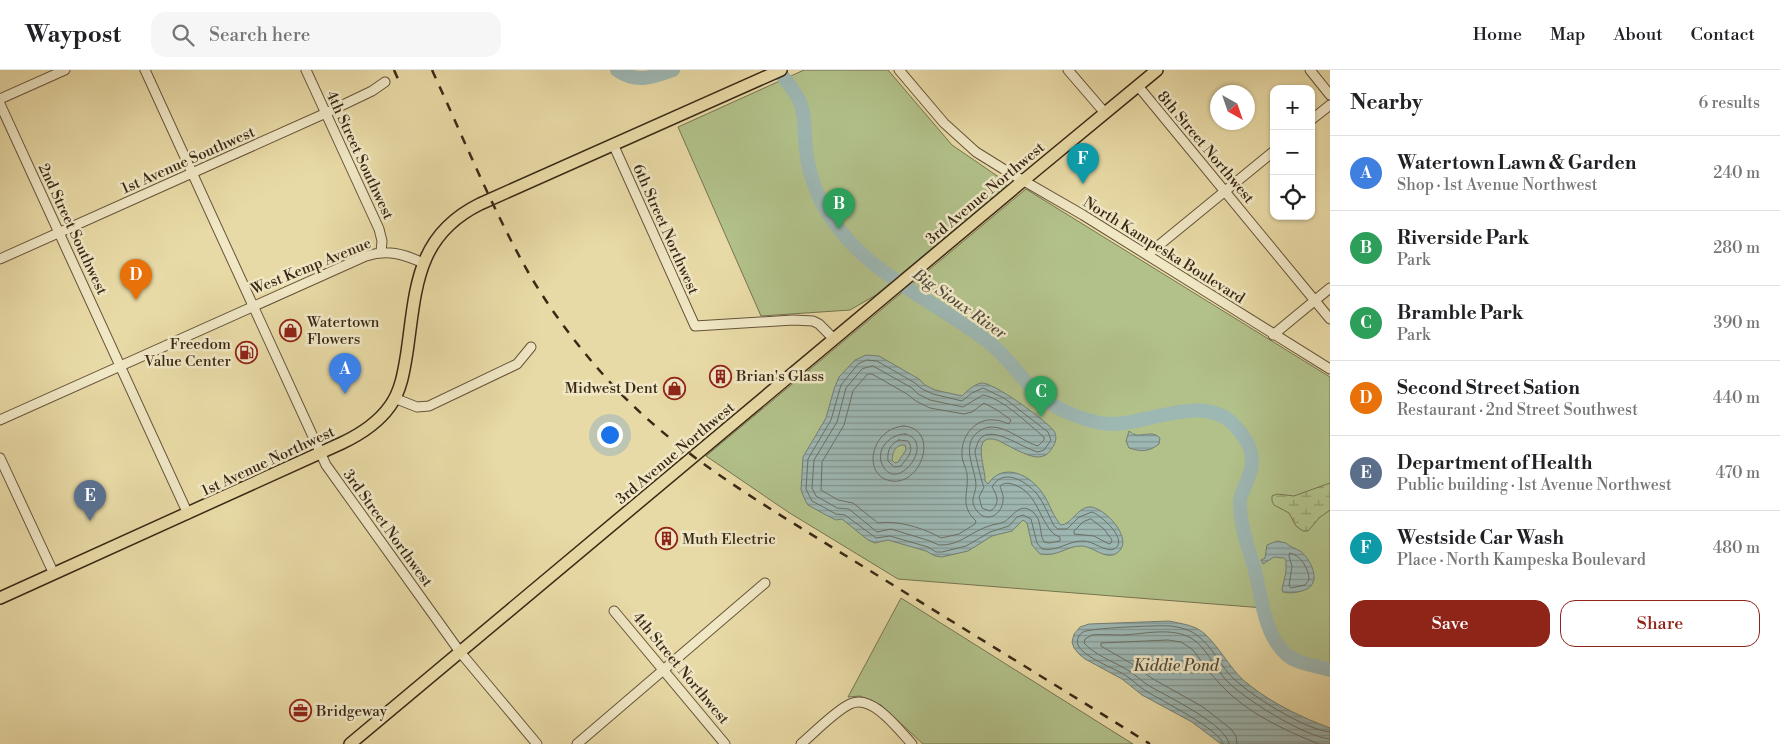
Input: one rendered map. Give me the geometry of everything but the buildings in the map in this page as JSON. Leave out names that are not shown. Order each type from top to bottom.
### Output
[{"type":"main road","points":[[394,398],[402,377],[418,280],[424,263],[432,245],[443,230],[463,213],[781,70]]},
{"type":"main road","name":"3rd Avenue Northwest","points":[[350,744],[1157,70]]},
{"type":"main road","name":"1st Avenue Northwest","points":[[0,598],[342,443],[365,431],[381,417],[394,398]]},
{"type":"street","points":[[0,99],[65,70]]},
{"type":"street","name":"3rd Street Northwest","points":[[145,70],[320,453],[334,476],[460,652],[537,744]]},
{"type":"street","name":"4th Street Southwest","points":[[306,70],[379,229],[382,241],[381,252]]},
{"type":"street","name":"North Kampeska Boulevard","points":[[899,70],[960,139],[1001,168],[1147,255],[1330,369]]},
{"type":"street","points":[[1068,70],[1105,113]]},
{"type":"street","points":[[1310,70],[1330,95]]},
{"type":"street","name":"1st Avenue Southwest","points":[[0,259],[326,113],[372,91],[385,82]]},
{"type":"street","name":"8th Street Northwest","points":[[1138,86],[1330,319]]},
{"type":"street","name":"2nd Street Southwest","points":[[0,104],[188,514]]},
{"type":"street","points":[[1315,117],[1330,104]]},
{"type":"street","name":"6th Street Northwest","points":[[613,144],[695,326],[793,320],[813,321],[819,324],[834,339]]},
{"type":"street","points":[[1147,255],[1270,154]]},
{"type":"street","name":"West Kemp Avenue","points":[[0,420],[366,256],[381,252],[401,254],[424,263]]},
{"type":"street","points":[[1273,335],[1330,288]]},
{"type":"street","points":[[394,398],[418,407],[429,406],[517,364],[531,347]]},
{"type":"street","points":[[0,458],[54,574]]},
{"type":"street","points":[[577,744],[765,583]]},
{"type":"street","name":"4th Street Northwest","points":[[614,611],[726,744]]},
{"type":"street","points":[[801,744],[843,708],[854,702],[865,702],[887,717],[912,744]]},
{"type":"green space","points":[[804,70],[888,70],[952,145],[1006,182],[1006,187],[876,295],[850,310],[761,316],[678,127]]},
{"type":"green space","points":[[1026,189],[1330,377],[1330,670],[1296,661],[1283,652],[1274,638],[1264,608],[898,579],[788,512],[706,456]]},
{"type":"green space","points":[[1330,483],[1330,510],[1319,518],[1308,531],[1303,531],[1296,526],[1289,513],[1274,505],[1272,501],[1272,496],[1277,494],[1294,496]]},
{"type":"green space","points":[[901,598],[1133,744],[923,744],[881,705],[860,696],[848,697]]},
{"type":"water","points":[[866,355],[879,356],[935,390],[962,396],[968,390],[981,383],[987,384],[1019,403],[1054,431],[1055,443],[1048,453],[1039,457],[1014,449],[997,440],[989,439],[984,441],[981,453],[985,481],[988,484],[1001,473],[1017,473],[1024,476],[1038,487],[1061,525],[1068,522],[1085,508],[1095,508],[1116,525],[1123,540],[1122,547],[1113,555],[1081,546],[1047,555],[1040,554],[1032,545],[1027,523],[1023,520],[1012,531],[992,536],[968,551],[942,557],[888,540],[875,543],[868,540],[842,519],[836,520],[808,505],[801,490],[803,457],[826,418],[839,377],[855,360]],"holes":[[[905,445],[906,450],[898,462],[895,463],[892,460],[894,451],[897,447]]]},
{"type":"water","points":[[1129,431],[1136,435],[1156,435],[1160,438],[1159,444],[1145,451],[1129,448],[1126,441]]},
{"type":"water","points":[[1277,541],[1286,543],[1300,551],[1311,564],[1314,581],[1307,589],[1289,593],[1283,592],[1286,572],[1286,560],[1284,558],[1274,557],[1263,564],[1261,560],[1265,558],[1267,545]]},
{"type":"water","name":"Kiddie Pond","points":[[1169,621],[1193,627],[1203,632],[1241,678],[1267,698],[1298,715],[1330,728],[1330,744],[1221,744],[1192,722],[1142,695],[1122,679],[1085,659],[1074,648],[1072,642],[1074,634],[1080,627],[1089,624]]},
{"type":"waterway","name":"Big Sioux River","points":[[617,70],[631,77],[638,78],[652,77],[673,70]]},
{"type":"waterway","name":"Big Sioux River","points":[[778,70],[794,91],[801,105],[812,178],[817,193],[836,226],[875,265],[991,344],[1042,398],[1073,415],[1106,424],[1193,411],[1209,412],[1223,416],[1241,432],[1252,458],[1252,466],[1241,497],[1241,519],[1264,614],[1272,636],[1291,658],[1302,663],[1330,670]]},
{"type":"railway","points":[[394,70],[398,79]]},
{"type":"railway","points":[[432,70],[476,168],[531,277],[558,319],[579,346],[627,400],[687,451],[784,518],[1150,744]]},
{"type":"place","name":"Westside Car Wash","points":[[1083,184]]},
{"type":"place","name":"Riverside Park","points":[[839,229]]},
{"type":"place","name":"Second Street Sation","points":[[136,300]]},
{"type":"place","name":"Watertown Flowers","points":[[291,331]]},
{"type":"place","name":"Freedom Value Center","points":[[247,353]]},
{"type":"place","name":"Brian's Glass","points":[[720,376]]},
{"type":"place","name":"Midwest Dent","points":[[674,388]]},
{"type":"place","name":"Watertown Lawn & Garden","points":[[345,394]]},
{"type":"place","name":"Bramble Park","points":[[1041,417]]},
{"type":"place","name":"Department of Health","points":[[90,521]]},
{"type":"place","name":"Muth Electric","points":[[666,539]]},
{"type":"place","name":"Bridgeway","points":[[300,711]]}]
